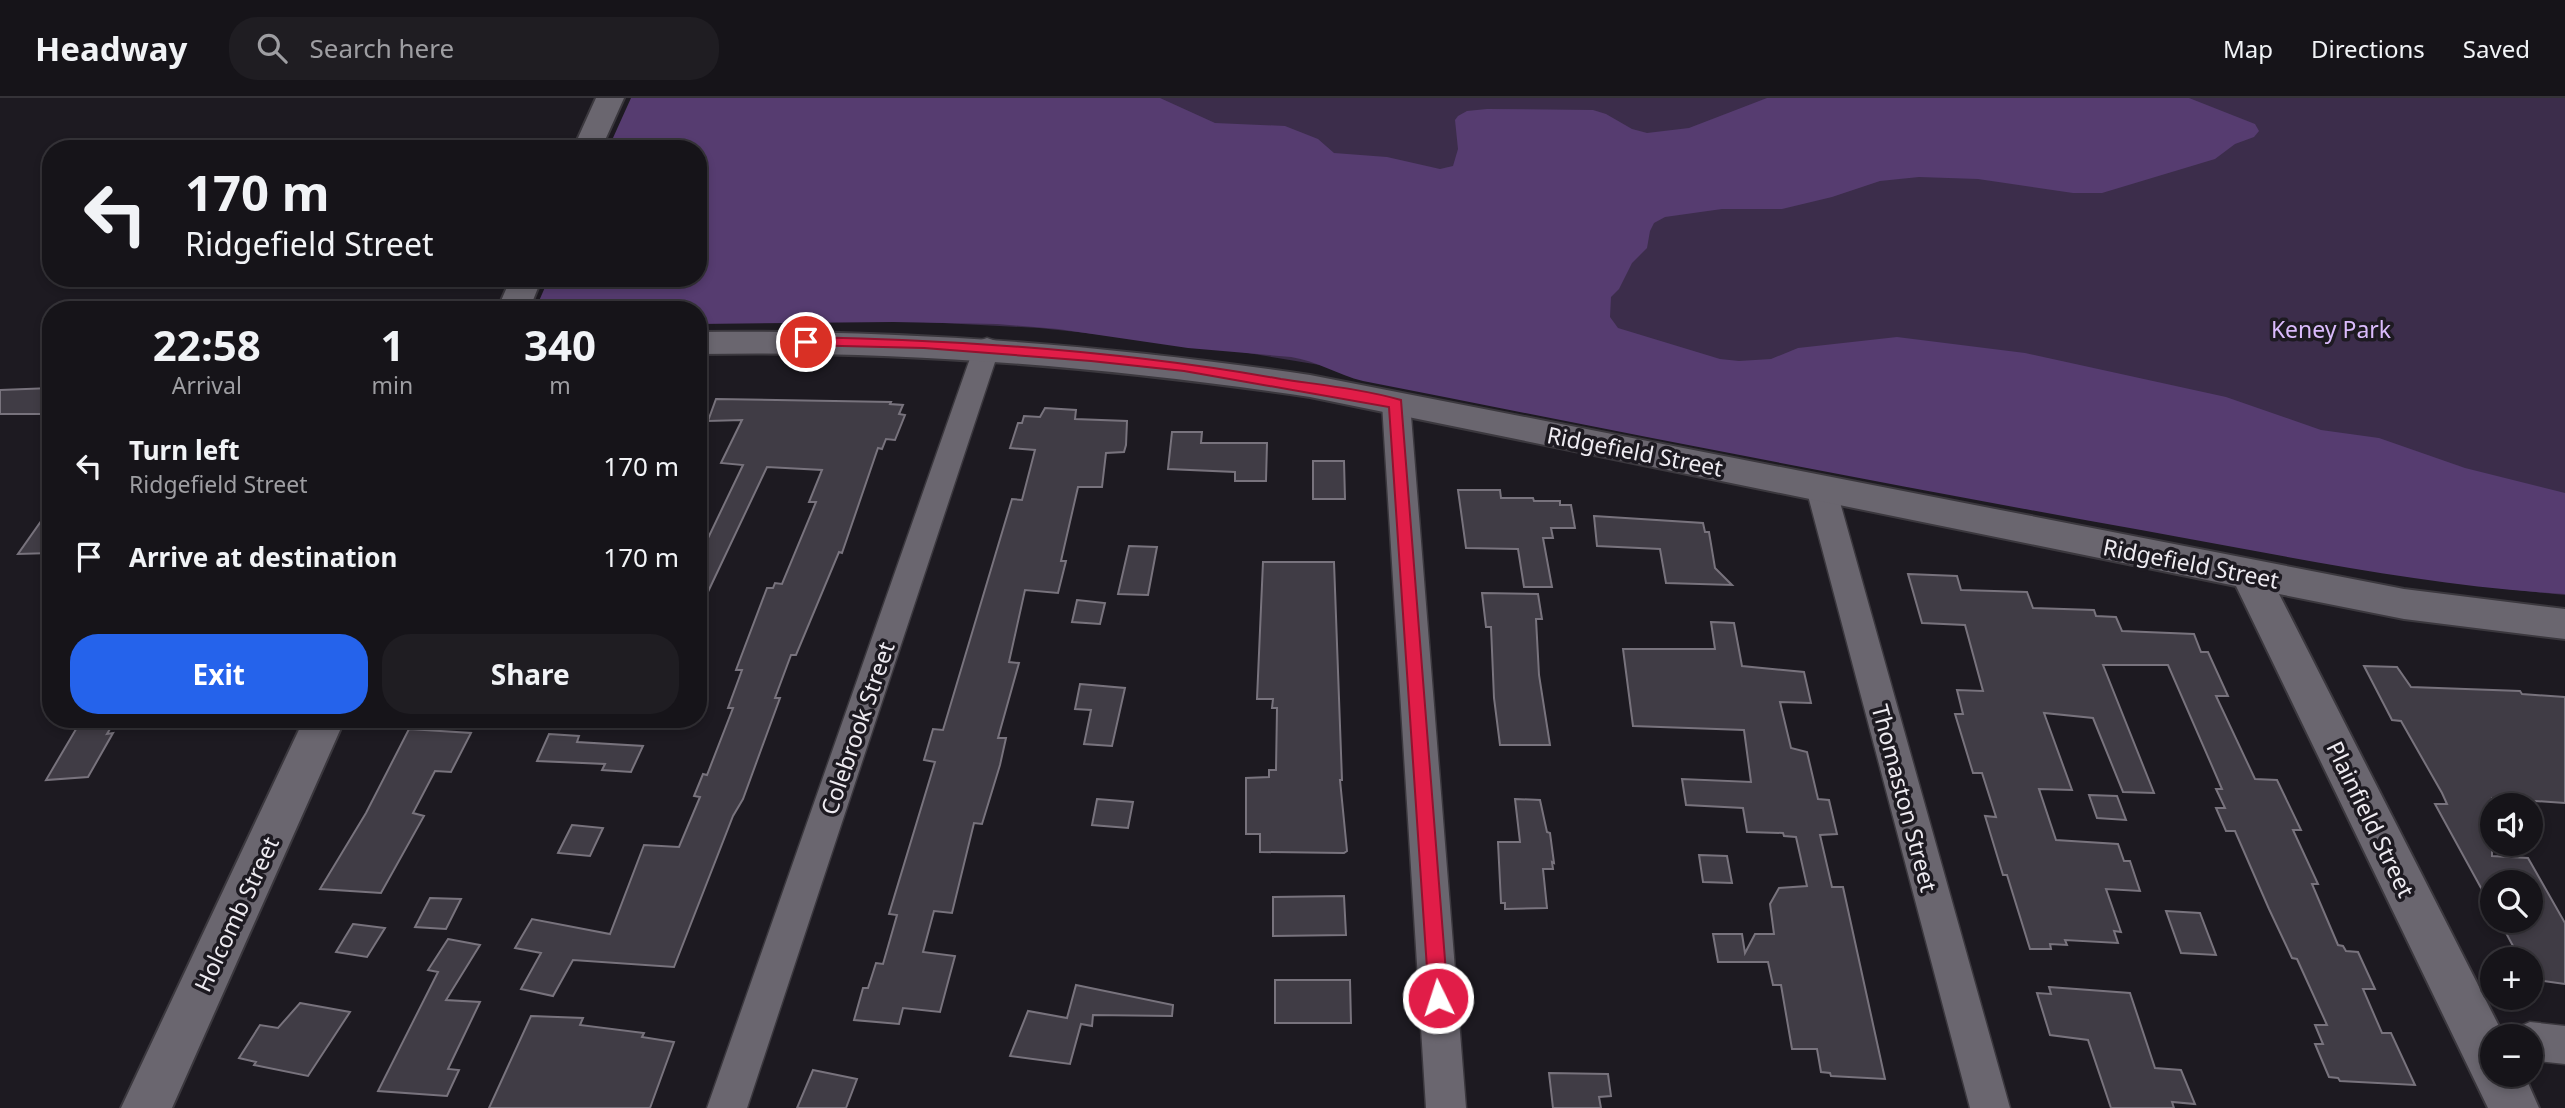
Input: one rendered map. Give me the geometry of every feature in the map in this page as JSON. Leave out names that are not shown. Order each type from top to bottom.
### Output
[{"type":"street","points":[[591,140],[610,98]]},
{"type":"street","name":"Ridgefield Street","points":[[707,343],[834,342],[987,347],[1184,366],[1396,403],[2404,604],[2565,624]]},
{"type":"street","name":"Colebrook Street","points":[[727,1108],[987,347]]},
{"type":"street","points":[[1396,403],[1446,1108]]},
{"type":"street","name":"Thomaston Street","points":[[1821,488],[1990,1108]]},
{"type":"street","name":"Plainfield Street","points":[[2250,575],[2480,1033]]},
{"type":"street","name":"Holcomb Street","points":[[146,1108],[321,728]]},
{"type":"street","points":[[2543,1042],[2565,1045]]},
{"type":"street","name":"Plainfield Street","points":[[2505,1087],[2514,1108]]},
{"type":"green space","name":"Keney Park","points":[[642,98],[2565,98],[2565,595],[2359,569],[1362,372],[1200,345],[1039,328],[707,310],[707,301],[591,301],[656,287],[707,287],[707,140],[688,140]]},
{"type":"shaded area","name":"Keney Park","points":[[631,98],[1160,98],[1215,123],[1285,126],[1318,139],[1334,153],[1387,157],[1440,169],[1453,166],[1458,149],[1455,120],[1458,116],[1467,111],[1487,109],[1593,110],[1632,129],[1647,133],[1689,128],[1767,98],[2189,98],[2255,124],[2259,131],[2254,137],[2235,144],[2215,159],[2102,193],[2073,193],[1978,179],[1919,177],[1880,181],[1832,197],[1782,209],[1722,209],[1665,217],[1654,223],[1647,248],[1632,263],[1619,289],[1611,297],[1610,317],[1618,328],[1720,359],[1739,361],[1771,359],[1798,348],[1897,337],[2025,353],[2226,397],[2321,430],[2379,438],[2465,468],[2565,493],[2565,594],[2405,577],[1946,494],[1363,381],[1291,357],[1188,348],[1058,329],[997,324],[707,324],[707,301],[539,301],[545,287],[707,287],[707,140],[612,140]]},
{"type":"building","points":[[42,388],[42,414],[0,414],[0,390]]},
{"type":"building","points":[[716,399],[891,402],[890,404],[903,405],[899,414],[905,415],[895,440],[886,439],[882,449],[878,448],[842,553],[839,552],[796,655],[791,655],[775,698],[780,698],[743,799],[733,816],[674,967],[573,960],[553,996],[521,989],[541,953],[515,948],[532,919],[610,934],[644,845],[679,847],[700,797],[694,796],[703,774],[707,775],[733,708],[728,708],[742,670],[736,670],[767,588],[773,588],[775,583],[782,584],[816,502],[809,502],[822,470],[767,467],[707,594],[707,540],[743,465],[721,463],[742,420],[708,421]]},
{"type":"building","points":[[1045,408],[1076,410],[1075,419],[1127,421],[1124,452],[1106,453],[1102,487],[1078,487],[1061,561],[1066,561],[1058,593],[1025,590],[1009,662],[1019,663],[998,738],[1006,738],[1000,765],[982,824],[974,823],[952,913],[934,911],[923,952],[955,956],[940,1012],[903,1008],[899,1024],[854,1020],[863,988],[868,988],[876,963],[883,964],[897,915],[889,914],[935,762],[924,760],[933,729],[943,730],[1012,499],[1022,500],[1035,450],[1010,448],[1018,423],[1022,423],[1024,416],[1040,417]]},
{"type":"building","points":[[1172,432],[1202,432],[1201,443],[1267,443],[1266,481],[1235,481],[1235,472],[1168,469]]},
{"type":"building","points":[[1313,461],[1344,461],[1345,499],[1313,499]]},
{"type":"building","points":[[1458,490],[1500,490],[1501,498],[1533,498],[1534,501],[1560,501],[1560,505],[1571,505],[1575,528],[1551,528],[1553,538],[1543,538],[1552,587],[1524,587],[1518,549],[1466,548]]},
{"type":"building","points":[[1594,516],[1703,523],[1705,532],[1709,532],[1715,568],[1732,585],[1666,583],[1660,549],[1597,546]]},
{"type":"building","points":[[42,520],[42,553],[18,554]]},
{"type":"building","points":[[1129,546],[1157,547],[1148,595],[1118,594]]},
{"type":"building","points":[[1263,562],[1334,562],[1340,780],[1347,851],[1344,853],[1260,852],[1260,834],[1246,834],[1246,778],[1269,777],[1269,770],[1276,770],[1277,708],[1272,708],[1273,699],[1257,699]]},
{"type":"building","points":[[1908,574],[1957,576],[1961,590],[2027,592],[2033,608],[2094,610],[2096,616],[2116,617],[2122,631],[2194,634],[2201,652],[2208,652],[2228,696],[2216,696],[2255,779],[2277,780],[2301,830],[2293,830],[2318,884],[2312,884],[2338,945],[2343,946],[2346,951],[2358,952],[2375,989],[2363,989],[2382,1033],[2391,1033],[2415,1085],[2340,1081],[2338,1078],[2329,1077],[2315,1044],[2323,1044],[2315,1025],[2327,1025],[2297,959],[2292,958],[2235,831],[2226,831],[2216,808],[2225,808],[2216,789],[2222,789],[2168,665],[2103,665],[2154,793],[2123,792],[2093,718],[2044,713],[2072,790],[2039,789],[2056,840],[2118,844],[2124,861],[2130,861],[2140,891],[2106,889],[2121,932],[2114,931],[2118,943],[2065,940],[2067,945],[2050,944],[2051,949],[2030,949],[1985,816],[1996,817],[1982,773],[1973,773],[1955,714],[1963,714],[1957,690],[1983,691],[1965,625],[1922,623]]},
{"type":"building","points":[[1482,593],[1538,594],[1542,619],[1536,619],[1539,675],[1550,745],[1500,745],[1494,698],[1491,627],[1486,627]]},
{"type":"building","points":[[1077,600],[1105,603],[1100,624],[1072,622]]},
{"type":"building","points":[[1711,622],[1734,623],[1742,666],[1804,672],[1811,703],[1780,702],[1791,748],[1807,752],[1818,799],[1829,800],[1837,834],[1820,835],[1832,887],[1843,887],[1885,1079],[1831,1076],[1830,1073],[1821,1072],[1817,1049],[1792,1049],[1781,985],[1773,985],[1768,962],[1718,962],[1713,934],[1742,934],[1745,953],[1755,934],[1774,934],[1770,904],[1779,888],[1807,886],[1796,837],[1784,836],[1783,833],[1747,832],[1743,808],[1686,805],[1682,779],[1751,782],[1744,730],[1633,726],[1623,649],[1715,649]]},
{"type":"building","points":[[2364,666],[2397,667],[2411,687],[2520,691],[2522,694],[2565,697],[2565,803],[2543,801],[2543,793],[2480,793],[2480,856],[2528,858],[2535,870],[2480,870],[2480,886],[2435,804],[2447,804],[2442,793],[2401,721],[2392,720]]},
{"type":"building","points":[[1080,684],[1125,688],[1112,746],[1084,744],[1091,710],[1075,709]]},
{"type":"building","points":[[77,728],[111,728],[107,734],[113,733],[88,777],[46,780]]},
{"type":"building","points":[[409,729],[471,733],[451,772],[435,771],[413,813],[424,816],[381,893],[320,889],[366,813]]},
{"type":"building","points":[[549,734],[579,736],[577,742],[643,746],[631,772],[602,770],[605,764],[537,761]]},
{"type":"building","points":[[2089,795],[2117,796],[2126,820],[2097,818]]},
{"type":"building","points":[[1097,799],[1133,802],[1128,828],[1092,825]]},
{"type":"building","points":[[1515,799],[1540,800],[1547,832],[1550,833],[1553,869],[1543,869],[1547,908],[1505,909],[1505,903],[1501,903],[1498,842],[1520,842]]},
{"type":"building","points":[[572,825],[603,828],[590,856],[558,853]]},
{"type":"building","points":[[1699,855],[1727,856],[1732,883],[1703,882]]},
{"type":"building","points":[[2543,884],[2565,923],[2565,984],[2543,981],[2543,947],[2514,947],[2506,933],[2543,933]]},
{"type":"building","points":[[1344,896],[1346,935],[1273,936],[1273,897]]},
{"type":"building","points":[[430,898],[461,899],[446,929],[415,927]]},
{"type":"building","points":[[2166,911],[2200,913],[2216,955],[2181,953]]},
{"type":"building","points":[[353,924],[385,928],[367,957],[336,952]]},
{"type":"building","points":[[448,939],[480,945],[446,1000],[480,1002],[448,1069],[459,1070],[447,1096],[378,1091],[438,972],[428,970]]},
{"type":"building","points":[[1275,980],[1350,980],[1351,1023],[1275,1023]]},
{"type":"building","points":[[1076,985],[1173,1005],[1172,1016],[1093,1015],[1092,1026],[1081,1024],[1070,1064],[1010,1056],[1028,1011],[1067,1018]]},
{"type":"building","points":[[2049,987],[2130,993],[2155,1068],[2181,1070],[2195,1104],[2172,1102],[2174,1108],[2111,1108],[2088,1040],[2050,1035],[2037,993],[2051,994]]},
{"type":"building","points":[[300,1003],[350,1012],[308,1076],[254,1065],[256,1062],[239,1058],[260,1025],[278,1028]]},
{"type":"building","points":[[531,1016],[583,1018],[580,1025],[644,1033],[642,1037],[674,1042],[650,1108],[489,1108]]},
{"type":"building","points":[[813,1070],[857,1079],[846,1108],[797,1108]]},
{"type":"building","points":[[1549,1073],[1608,1074],[1611,1096],[1599,1097],[1601,1108],[1553,1108]]},
{"type":"route","points":[[806,342],[987,347],[1091,356],[1184,366],[1396,403],[1438,998]]}]
